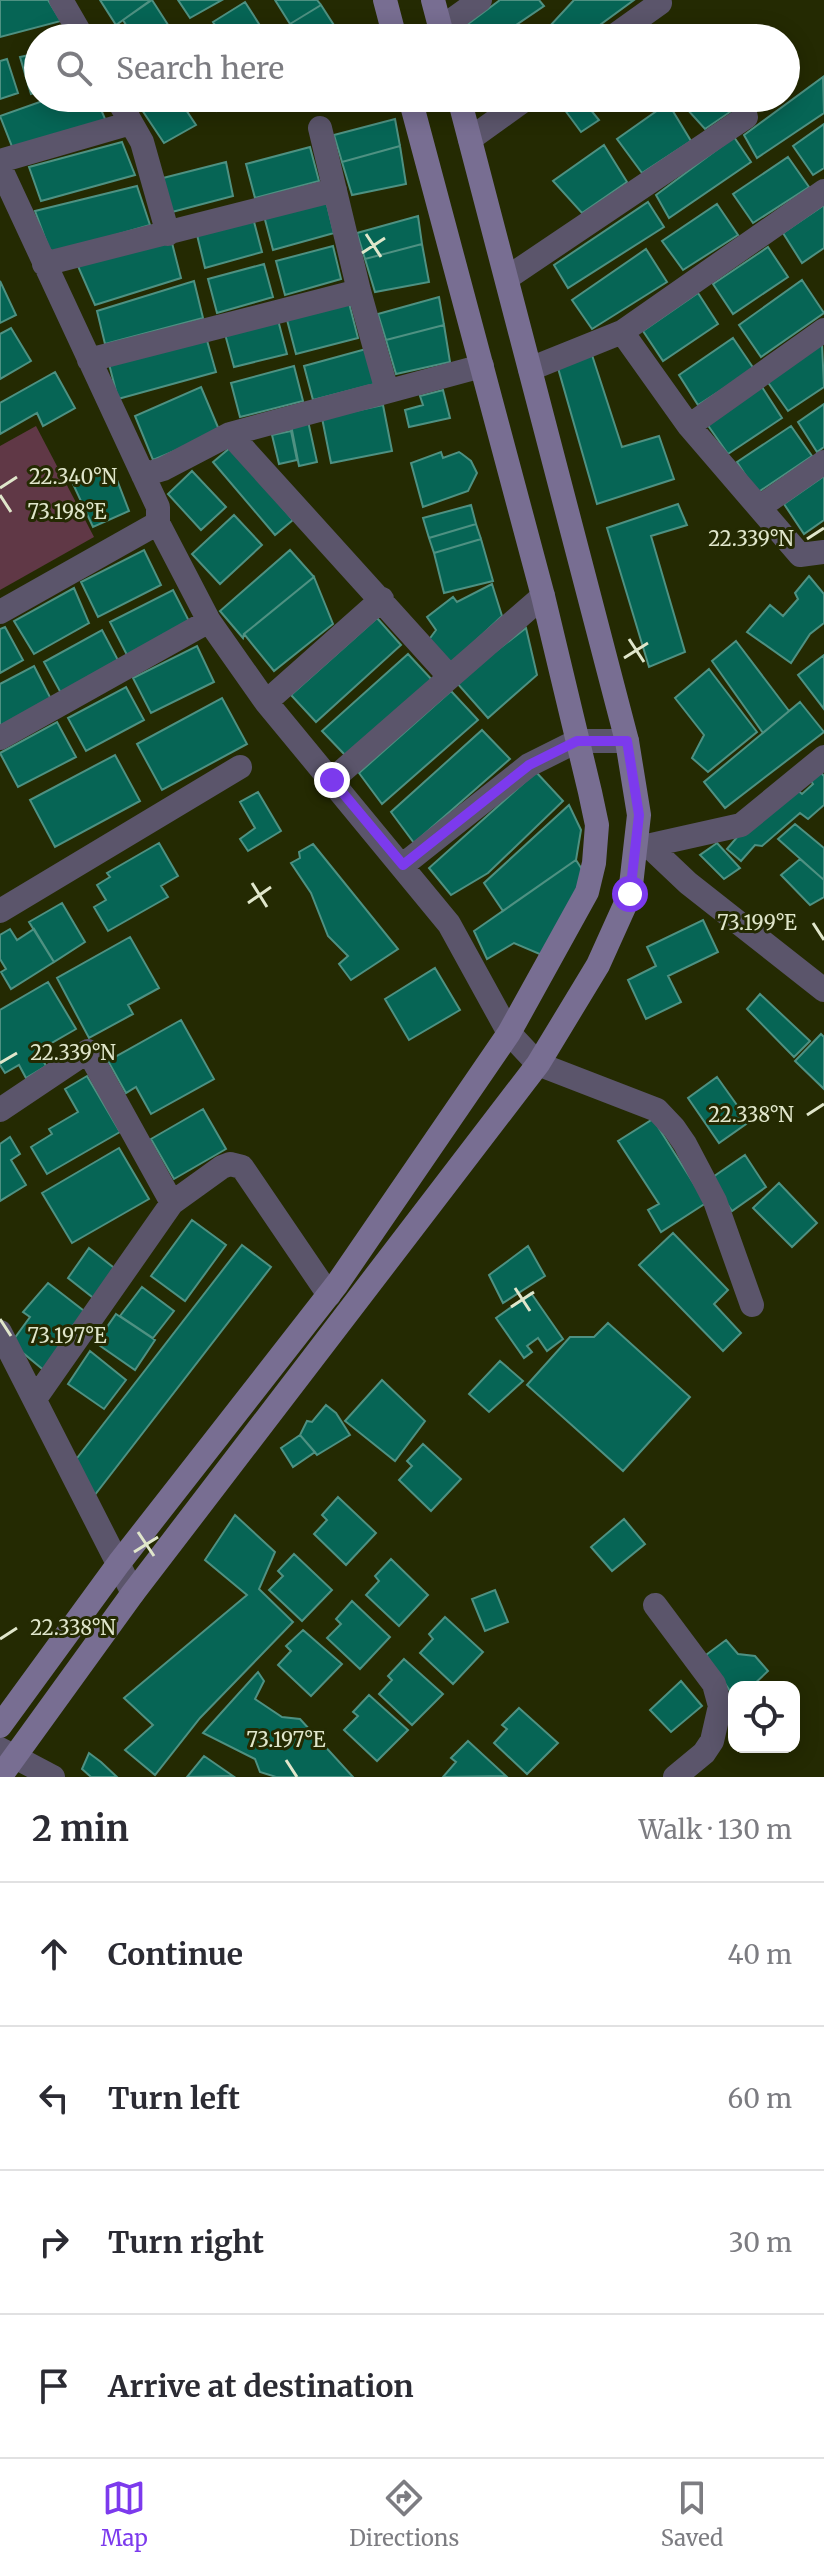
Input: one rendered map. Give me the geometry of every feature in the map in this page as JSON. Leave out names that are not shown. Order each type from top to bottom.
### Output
[{"type":"street","points":[[61,0],[75,24]]},
{"type":"street","points":[[385,0],[391,24]]},
{"type":"street","points":[[433,0],[440,24]]},
{"type":"street","points":[[452,24],[480,0]]},
{"type":"street","points":[[631,24],[660,3]]},
{"type":"street","points":[[125,112],[142,142],[168,234]]},
{"type":"street","points":[[0,1726],[119,1563],[329,1295],[509,1033],[587,892],[594,863],[597,825],[543,596],[482,366],[420,112]]},
{"type":"street","points":[[53,1777],[5,1761],[538,1064],[605,951],[630,894],[643,848],[627,741],[463,112]]},
{"type":"street","points":[[470,139],[508,112]]},
{"type":"street","points":[[507,278],[746,117]]},
{"type":"street","points":[[131,123],[0,164],[158,507],[158,523],[209,621],[266,702],[449,924],[509,1033],[538,1064],[657,1110],[674,1128],[715,1201],[752,1305]]},
{"type":"street","points":[[320,128],[359,291],[387,391]]},
{"type":"street","points":[[44,264],[335,190]]},
{"type":"street","points":[[530,369],[622,332],[824,191]]},
{"type":"street","points":[[89,360],[359,291]]},
{"type":"street","points":[[689,426],[824,330]]},
{"type":"street","points":[[622,332],[689,426],[800,555],[824,552]]},
{"type":"street","points":[[143,475],[163,469],[230,434],[482,366]]},
{"type":"street","points":[[230,434],[449,676]]},
{"type":"street","points":[[760,507],[824,462]]},
{"type":"street","points":[[0,612],[158,523]]},
{"type":"street","points":[[332,780],[543,596]]},
{"type":"street","points":[[266,702],[382,599]]},
{"type":"street","points":[[0,738],[209,621]]},
{"type":"street","points":[[403,865],[529,765],[577,741],[627,741]]},
{"type":"street","points":[[643,848],[741,825],[824,757]]},
{"type":"street","points":[[0,911],[240,767]]},
{"type":"street","points":[[643,848],[824,990]]},
{"type":"street","points":[[0,1110],[88,1051],[172,1203]]},
{"type":"street","points":[[35,1399],[172,1203],[230,1164],[242,1167],[329,1295]]},
{"type":"street","points":[[0,1332],[133,1593]]},
{"type":"street","points":[[655,1605],[714,1684],[720,1706],[712,1741],[704,1753],[675,1777]]},
{"type":"shaded area","points":[[36,426],[94,537],[0,590],[0,446]]},
{"type":"building","points":[[0,0],[48,0],[61,21],[24,24],[24,31],[0,37]]},
{"type":"building","points":[[100,0],[151,0],[117,24]]},
{"type":"building","points":[[152,0],[168,24],[125,24],[123,20]]},
{"type":"building","points":[[178,0],[222,0],[190,18]]},
{"type":"building","points":[[275,0],[317,0],[321,5],[290,24]]},
{"type":"building","points":[[500,0],[539,0],[544,6],[518,24],[468,24]]},
{"type":"building","points":[[574,0],[634,0],[601,24],[552,24]]},
{"type":"building","points":[[245,2],[259,24],[214,24]]},
{"type":"building","points":[[321,5],[333,24],[290,24]]},
{"type":"building","points":[[7,59],[18,93],[0,99],[0,61]]},
{"type":"building","points":[[823,77],[824,113],[757,158],[744,135],[775,112],[800,112],[800,94]]},
{"type":"building","points":[[24,108],[24,112],[102,112],[106,121],[13,149],[0,116]]},
{"type":"building","points":[[143,112],[187,112],[196,125],[164,143]]},
{"type":"building","points":[[566,112],[592,112],[599,120],[581,132]]},
{"type":"building","points":[[655,112],[673,112],[691,141],[642,173],[617,139]]},
{"type":"building","points":[[690,112],[730,112],[705,129]]},
{"type":"building","points":[[395,119],[400,146],[342,162],[334,135]]},
{"type":"building","points":[[824,124],[824,168],[813,175],[793,146]]},
{"type":"building","points":[[734,137],[751,162],[669,218],[656,195]]},
{"type":"building","points":[[122,142],[135,175],[41,201],[29,167]]},
{"type":"building","points":[[604,145],[627,182],[582,213],[553,181]]},
{"type":"building","points":[[400,146],[406,184],[352,195],[342,162]]},
{"type":"building","points":[[310,147],[319,181],[255,198],[246,164]]},
{"type":"building","points":[[788,157],[809,187],[753,223],[733,194]]},
{"type":"building","points":[[226,162],[233,196],[172,212],[163,178]]},
{"type":"building","points":[[137,186],[150,225],[51,254],[35,211]]},
{"type":"building","points":[[326,200],[334,233],[273,250],[264,216]]},
{"type":"building","points":[[648,202],[664,227],[568,288],[554,265]]},
{"type":"building","points":[[717,204],[738,235],[683,270],[662,241]]},
{"type":"building","points":[[824,205],[824,248],[802,263],[783,233]]},
{"type":"building","points":[[418,216],[422,244],[365,259],[357,233]]},
{"type":"building","points":[[253,218],[262,252],[205,268],[197,235]]},
{"type":"building","points":[[171,239],[181,278],[95,305],[77,264]]},
{"type":"building","points":[[422,244],[429,282],[375,292],[365,259]]},
{"type":"building","points":[[333,246],[341,279],[285,295],[276,261]]},
{"type":"building","points":[[768,247],[788,277],[733,314],[713,284]]},
{"type":"building","points":[[646,249],[667,282],[592,329],[572,300]]},
{"type":"building","points":[[264,264],[273,297],[217,313],[208,279]]},
{"type":"building","points":[[802,280],[824,313],[761,357],[739,325]]},
{"type":"building","points":[[0,281],[16,315],[0,323]]},
{"type":"building","points":[[194,281],[203,318],[105,344],[97,311]]},
{"type":"building","points":[[698,293],[718,324],[663,361],[643,331]]},
{"type":"building","points":[[439,297],[444,325],[386,340],[378,314]]},
{"type":"building","points":[[349,303],[358,338],[296,354],[287,320]]},
{"type":"building","points":[[278,320],[287,354],[234,367],[225,334]]},
{"type":"building","points":[[444,325],[450,362],[396,374],[386,340]]},
{"type":"building","points":[[11,328],[31,361],[0,379],[0,334]]},
{"type":"building","points":[[206,337],[216,372],[118,399],[109,364]]},
{"type":"building","points":[[733,338],[754,369],[698,405],[679,375]]},
{"type":"building","points":[[822,344],[824,387],[788,411],[767,381]]},
{"type":"building","points":[[366,349],[375,384],[313,400],[304,366]]},
{"type":"building","points":[[592,355],[622,447],[659,436],[674,479],[597,504],[558,368]]},
{"type":"building","points":[[294,366],[303,401],[240,417],[231,383]]},
{"type":"building","points":[[55,372],[75,408],[43,426],[37,413],[0,434],[0,403]]},
{"type":"building","points":[[201,387],[220,432],[153,460],[135,416]]},
{"type":"building","points":[[762,387],[782,418],[728,454],[707,424]]},
{"type":"building","points":[[443,390],[450,418],[409,427],[405,410],[423,405],[420,396]]},
{"type":"building","points":[[824,404],[824,447],[817,452],[798,422]]},
{"type":"building","points":[[383,405],[392,451],[331,463],[322,418]]},
{"type":"building","points":[[308,421],[317,462],[299,466],[291,425]]},
{"type":"building","points":[[791,426],[812,456],[757,493],[737,462]]},
{"type":"building","points":[[291,431],[297,460],[279,464],[272,435]]},
{"type":"building","points":[[231,447],[293,520],[275,535],[213,462]]},
{"type":"building","points":[[441,452],[443,458],[459,452],[471,461],[477,473],[468,491],[423,507],[411,463]]},
{"type":"building","points":[[112,467],[129,511],[93,527],[73,484]]},
{"type":"building","points":[[192,471],[226,507],[201,530],[168,494]]},
{"type":"building","points":[[824,476],[824,520],[804,534],[784,504]]},
{"type":"building","points":[[678,504],[687,525],[651,536],[685,652],[649,667],[607,528]]},
{"type":"building","points":[[471,505],[476,524],[429,538],[423,518]]},
{"type":"building","points":[[234,515],[262,545],[220,584],[192,554]]},
{"type":"building","points":[[476,524],[481,539],[434,553],[429,538]]},
{"type":"building","points":[[481,539],[493,581],[444,593],[434,553]]},
{"type":"building","points":[[144,550],[161,585],[98,617],[81,582]]},
{"type":"building","points":[[290,550],[314,577],[243,638],[220,611]]},
{"type":"building","points":[[809,576],[824,594],[824,623],[810,634],[791,663],[747,632],[770,605],[783,616],[798,599],[795,593]]},
{"type":"building","points":[[314,577],[333,624],[274,671],[244,634]]},
{"type":"building","points":[[492,584],[502,616],[452,663],[428,641],[436,630],[427,617],[453,597],[457,602]]},
{"type":"building","points":[[74,588],[89,623],[34,654],[14,621]]},
{"type":"building","points":[[173,590],[191,625],[128,657],[110,622]]},
{"type":"building","points":[[377,618],[401,645],[316,722],[291,695]]},
{"type":"building","points":[[5,627],[23,660],[0,673],[0,629]]},
{"type":"building","points":[[526,628],[537,675],[488,718],[456,682]]},
{"type":"building","points":[[102,630],[120,664],[62,695],[44,662]]},
{"type":"building","points":[[736,641],[789,711],[763,733],[712,661]]},
{"type":"building","points":[[197,646],[214,682],[151,713],[133,678]]},
{"type":"building","points":[[408,654],[433,681],[346,756],[322,731]]},
{"type":"building","points":[[824,655],[824,709],[798,675]]},
{"type":"building","points":[[34,666],[52,701],[0,728],[0,684]]},
{"type":"building","points":[[709,669],[757,732],[708,772],[692,758],[704,735],[675,698]]},
{"type":"building","points":[[126,687],[144,720],[86,751],[68,718]]},
{"type":"building","points":[[451,691],[478,720],[382,804],[359,773]]},
{"type":"building","points":[[222,698],[247,744],[162,790],[137,744]]},
{"type":"building","points":[[800,702],[824,732],[725,808],[704,782]]},
{"type":"building","points":[[57,722],[76,757],[18,787],[0,753]]},
{"type":"building","points":[[482,730],[510,759],[414,843],[391,812]]},
{"type":"building","points":[[115,755],[140,801],[55,847],[30,800]]},
{"type":"building","points":[[818,769],[824,776],[824,805],[808,819],[800,813],[762,846],[755,845],[741,861],[727,849],[749,823],[796,789],[802,794],[813,784],[808,777]]},
{"type":"building","points":[[536,772],[563,801],[488,873],[451,895],[429,868]]},
{"type":"building","points":[[258,792],[281,831],[248,851],[240,839],[255,828],[240,802]]},
{"type":"building","points":[[569,805],[581,830],[576,860],[503,911],[484,883]]},
{"type":"building","points":[[795,824],[824,848],[824,880],[778,839]]},
{"type":"building","points":[[159,843],[178,876],[161,886],[168,897],[108,931],[94,907],[106,900],[97,885],[110,877],[107,873]]},
{"type":"building","points":[[717,843],[740,868],[724,879],[700,855]]},
{"type":"building","points":[[313,844],[398,949],[351,980],[339,964],[348,956],[328,936],[311,893],[291,863],[300,858],[299,852]]},
{"type":"building","points":[[800,859],[824,880],[824,897],[810,905],[781,875]]},
{"type":"building","points":[[576,860],[585,874],[542,955],[514,943],[487,959],[474,931]]},
{"type":"building","points":[[62,903],[85,942],[54,962],[29,922]]},
{"type":"building","points":[[703,920],[718,952],[668,976],[681,1002],[646,1019],[628,980],[656,966],[647,947]]},
{"type":"building","points":[[10,929],[17,940],[34,929],[54,962],[11,989],[1,972],[6,969],[0,959],[0,935]]},
{"type":"building","points":[[130,937],[159,988],[128,1005],[133,1014],[89,1038],[57,978]]},
{"type":"building","points":[[435,968],[460,1010],[409,1040],[385,999]]},
{"type":"building","points":[[48,982],[76,1029],[38,1051],[46,1066],[26,1078],[19,1065],[5,1073],[0,1065],[0,1010]]},
{"type":"building","points":[[760,994],[810,1041],[794,1057],[747,1009]]},
{"type":"building","points":[[181,1020],[214,1079],[151,1114],[136,1087],[126,1093],[108,1061]]},
{"type":"building","points":[[821,1034],[824,1037],[824,1089],[795,1061]]},
{"type":"building","points":[[87,1076],[120,1132],[47,1174],[31,1147],[52,1134],[49,1129],[78,1112],[65,1089]]},
{"type":"building","points":[[717,1077],[749,1122],[719,1143],[688,1098]]},
{"type":"building","points":[[203,1109],[226,1149],[174,1179],[151,1139]]},
{"type":"building","points":[[653,1119],[706,1203],[661,1232],[648,1210],[659,1204],[618,1141]]},
{"type":"building","points":[[10,1137],[20,1154],[11,1160],[26,1185],[0,1201],[0,1144]]},
{"type":"building","points":[[119,1148],[149,1199],[72,1243],[42,1193]]},
{"type":"building","points":[[745,1155],[766,1187],[732,1211],[710,1179]]},
{"type":"building","points":[[779,1183],[817,1223],[792,1247],[753,1208]]},
{"type":"building","points":[[192,1220],[226,1245],[185,1301],[151,1276]]},
{"type":"building","points":[[673,1233],[728,1290],[714,1304],[741,1333],[723,1351],[639,1265]]},
{"type":"building","points":[[242,1245],[271,1267],[94,1496],[74,1462]]},
{"type":"building","points":[[528,1246],[545,1276],[503,1303],[489,1275]]},
{"type":"building","points":[[89,1248],[118,1271],[96,1300],[68,1278]]},
{"type":"building","points":[[48,1283],[88,1314],[46,1372],[11,1343],[30,1317],[23,1312]]},
{"type":"building","points":[[142,1287],[174,1311],[153,1338],[120,1316]]},
{"type":"building","points":[[531,1293],[563,1339],[547,1351],[538,1338],[527,1346],[532,1352],[524,1358],[496,1318]]},
{"type":"building","points":[[116,1314],[155,1340],[135,1370],[96,1343]]},
{"type":"building","points":[[608,1323],[690,1397],[623,1471],[527,1385],[570,1337],[594,1337]]},
{"type":"building","points":[[90,1351],[126,1380],[104,1409],[68,1384]]},
{"type":"building","points":[[500,1361],[523,1381],[489,1412],[469,1394]]},
{"type":"building","points":[[382,1380],[425,1421],[395,1461],[345,1421]]},
{"type":"building","points":[[326,1405],[336,1413],[350,1435],[317,1455],[300,1435],[307,1421],[312,1422]]},
{"type":"building","points":[[300,1435],[315,1452],[293,1467],[281,1448]]},
{"type":"building","points":[[423,1444],[461,1479],[431,1511],[399,1480],[412,1466],[407,1461]]},
{"type":"building","points":[[338,1497],[376,1533],[346,1565],[314,1534],[327,1520],[322,1515]]},
{"type":"building","points":[[235,1515],[275,1552],[259,1589],[293,1622],[200,1718],[155,1775],[125,1750],[153,1725],[124,1698],[247,1595],[205,1560]]},
{"type":"building","points":[[624,1519],[645,1544],[612,1571],[591,1547]]},
{"type":"building","points":[[294,1554],[332,1590],[302,1621],[269,1590],[283,1576],[278,1571]]},
{"type":"building","points":[[391,1559],[428,1595],[399,1626],[366,1595],[379,1581],[375,1576]]},
{"type":"building","points":[[495,1590],[508,1622],[485,1631],[472,1599]]},
{"type":"building","points":[[352,1601],[390,1637],[360,1669],[327,1638],[341,1624],[336,1619]]},
{"type":"building","points":[[445,1617],[483,1652],[453,1684],[420,1653],[433,1639],[429,1634]]},
{"type":"building","points":[[303,1630],[342,1664],[311,1696],[278,1665],[291,1651],[286,1646]]},
{"type":"building","points":[[726,1640],[738,1654],[755,1656],[768,1671],[757,1681],[728,1681],[728,1688],[706,1655]]},
{"type":"building","points":[[404,1659],[443,1694],[412,1725],[379,1694],[392,1680],[388,1676]]},
{"type":"building","points":[[258,1672],[264,1681],[255,1699],[282,1717],[300,1719],[353,1777],[276,1777],[260,1772],[255,1759],[203,1733]]},
{"type":"building","points":[[681,1681],[702,1706],[671,1732],[650,1710]]},
{"type":"building","points":[[369,1695],[408,1730],[377,1761],[344,1730],[358,1716],[353,1712]]},
{"type":"building","points":[[519,1708],[558,1743],[527,1774],[494,1743],[507,1729],[502,1725]]},
{"type":"building","points":[[468,1741],[506,1776],[443,1777],[456,1762],[451,1758]]},
{"type":"building","points":[[89,1753],[117,1777],[91,1777],[82,1769]]},
{"type":"building","points":[[204,1756],[233,1776],[187,1777]]},
{"type":"route","points":[[332,780],[403,865],[529,765],[577,741],[627,741],[639,815],[630,894]]}]
